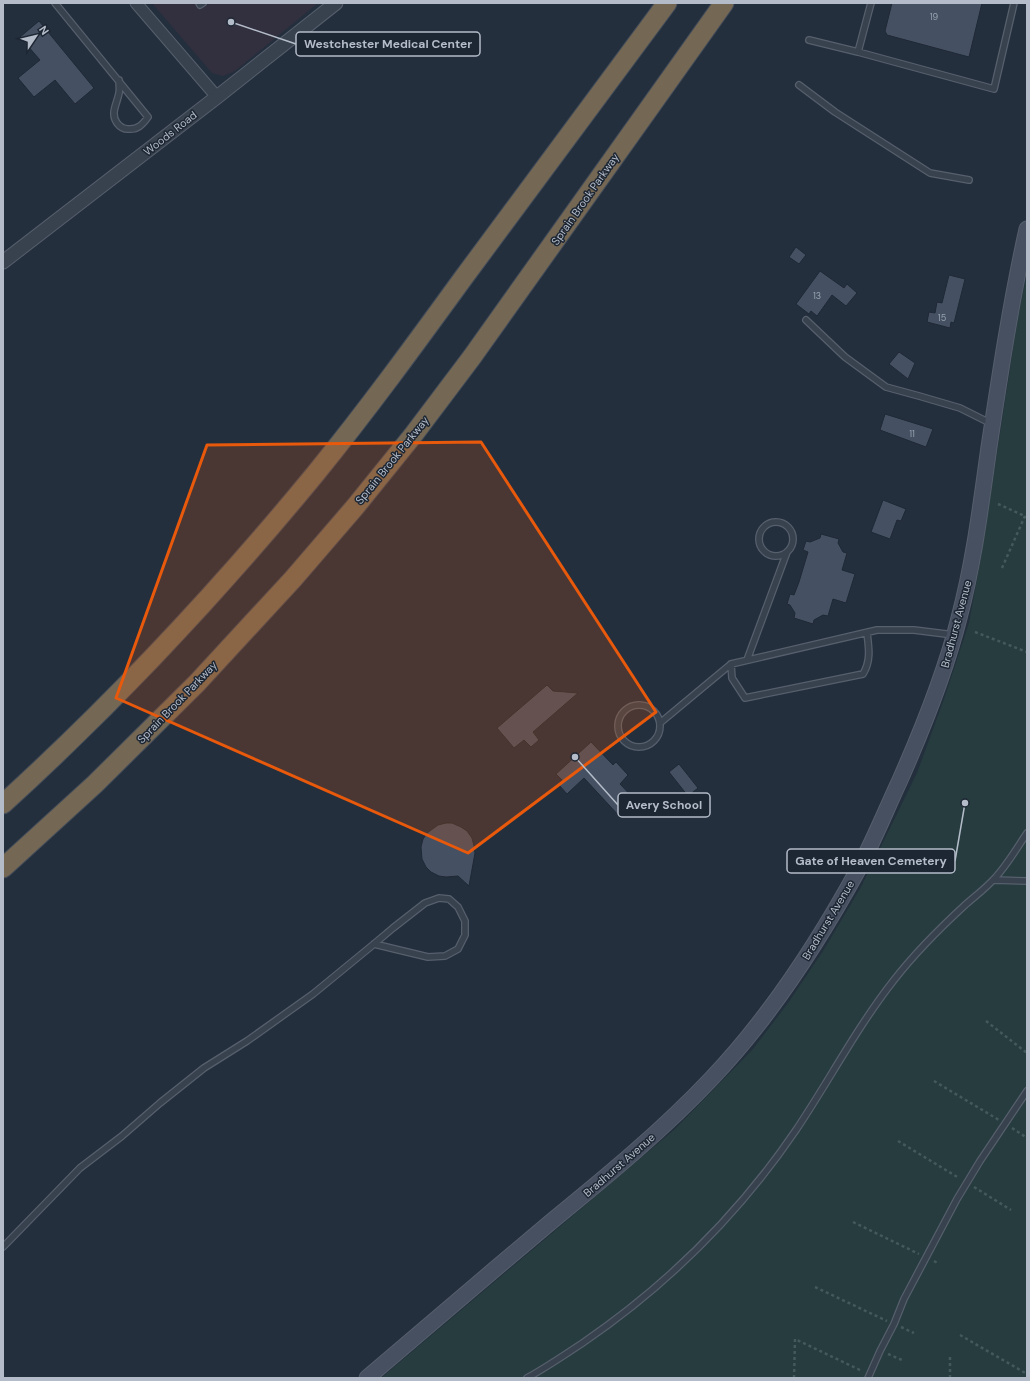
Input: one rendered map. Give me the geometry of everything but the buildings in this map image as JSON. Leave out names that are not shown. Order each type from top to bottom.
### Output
[{"type":"highway","points":[[3,804],[94,718],[148,663],[219,586],[306,485],[388,380],[667,3]]},
{"type":"highway","name":"Sprain Brook Parkway","points":[[3,868],[89,790],[175,706],[272,602],[355,507],[414,434],[472,357],[724,3]]},
{"type":"main road","name":"Bradhurst Avenue","points":[[367,1378],[665,1125],[712,1078],[748,1038],[790,982],[825,928],[860,866],[906,765],[927,716],[955,635],[975,543],[1009,317],[1027,228]]},
{"type":"street","points":[[136,3],[217,97]]},
{"type":"street","name":"Woods Road","points":[[3,262],[336,3]]},
{"type":"lane","points":[[55,3],[119,80],[148,117],[139,127],[126,129],[119,126],[115,120],[113,114],[119,94],[119,80]]},
{"type":"lane","points":[[199,3],[200,5],[203,3]]},
{"type":"lane","points":[[858,52],[871,3]]},
{"type":"lane","points":[[809,40],[994,88],[1014,3]]},
{"type":"lane","points":[[799,85],[835,112],[930,173],[969,180]]},
{"type":"lane","points":[[806,320],[846,357],[886,387],[960,408],[992,424]]},
{"type":"lane","points":[[747,660],[787,552],[793,542],[793,537],[788,527],[783,524],[772,522],[763,528],[759,539],[762,550],[766,554],[777,557],[787,552]]},
{"type":"lane","points":[[660,723],[731,664],[877,630],[914,630],[955,635]]},
{"type":"lane","points":[[731,664],[732,678],[744,698],[863,674],[870,657],[867,633]]},
{"type":"lane","points":[[641,704],[654,710],[660,723],[658,737],[647,746],[641,747],[634,747],[622,740],[617,726],[618,719],[627,708],[641,704]]},
{"type":"lane","points":[[528,1378],[604,1328],[646,1296],[721,1226],[796,1131],[867,1016],[894,980],[913,956],[940,928],[994,880],[1027,832]]},
{"type":"lane","points":[[994,880],[1027,881]]},
{"type":"lane","points":[[3,1248],[80,1168],[122,1136],[204,1068],[247,1041],[313,994],[374,944],[425,904],[439,898],[449,899],[458,907],[465,921],[465,934],[458,949],[445,956],[428,957],[374,944]]},
{"type":"lane","points":[[868,1376],[894,1324],[904,1299],[966,1182],[1004,1123],[1027,1091]]},
{"type":"path","points":[[998,504],[1026,516],[1002,568]]},
{"type":"path","points":[[975,632],[1027,652]]},
{"type":"path","points":[[986,1021],[1027,1053]]},
{"type":"path","points":[[934,1081],[1027,1138]]},
{"type":"path","points":[[898,1141],[1011,1210]]},
{"type":"path","points":[[853,1222],[939,1264]]},
{"type":"path","points":[[815,1288],[914,1333]]},
{"type":"path","points":[[960,1335],[1027,1374]]},
{"type":"path","points":[[794,1378],[795,1339],[868,1376]]},
{"type":"path","points":[[880,1351],[902,1360]]},
{"type":"path","points":[[950,1355],[950,1378]]},
{"type":"highlighted area","points":[[481,442],[656,712],[468,853],[116,698],[207,445]]},
{"type":"shaded area","points":[[152,3],[318,3],[235,71],[223,76],[212,73]]},
{"type":"green space","points":[[1027,273],[1027,1378],[381,1378],[675,1129],[753,1049],[788,1003],[823,951],[861,887],[917,773],[944,699],[969,623],[980,563],[1018,317]]},
{"type":"place","name":"Westchester Medical Center","points":[[231,22]]},
{"type":"place","name":"Avery School","points":[[575,757]]},
{"type":"place","name":"Gate of Heaven Cemetery","points":[[965,803]]}]
